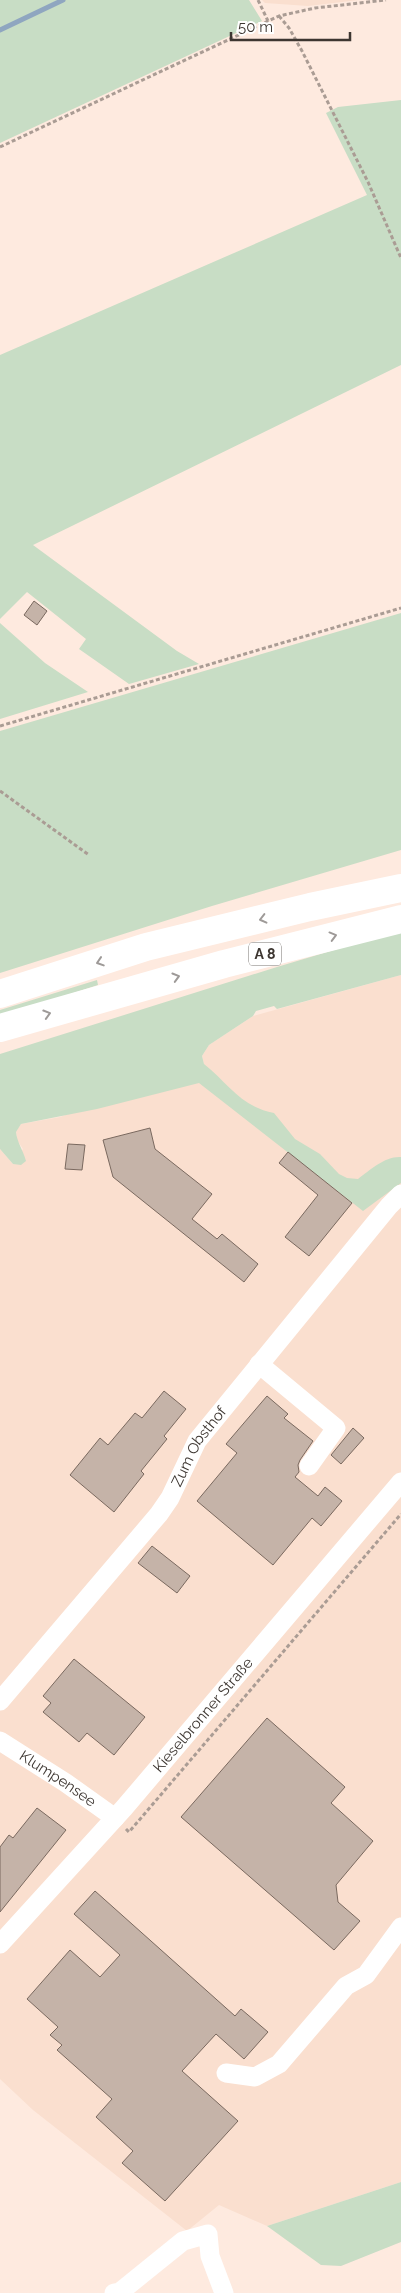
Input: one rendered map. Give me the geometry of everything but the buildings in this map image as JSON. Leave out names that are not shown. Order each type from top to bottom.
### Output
[{"type":"highway","name":"A 8","points":[[0,994],[146,947],[310,907],[401,888]]},
{"type":"highway","name":"A 8","points":[[0,1028],[224,964],[401,919]]},
{"type":"street","name":"Zum Obsthof","points":[[0,1701],[159,1514],[170,1498],[197,1440],[389,1206],[401,1194]]},
{"type":"street","points":[[259,1364],[336,1428],[309,1466]]},
{"type":"street","name":"Kieselbronner Straße","points":[[0,1944],[56,1886],[401,1482]]},
{"type":"street","name":"Klumpensee","points":[[0,1741],[66,1783],[115,1818]]},
{"type":"street","points":[[226,2073],[255,2077],[279,2064],[346,1986],[366,1975],[401,1927]]},
{"type":"street","points":[[114,2293],[120,2292],[183,2241],[208,2234],[210,2256],[224,2293]]},
{"type":"path","points":[[258,0],[268,21]]},
{"type":"path","points":[[0,147],[279,16],[314,8],[386,0]]},
{"type":"path","points":[[279,16],[290,28],[302,51],[368,182],[401,258]]},
{"type":"path","points":[[0,726],[401,608]]},
{"type":"path","points":[[0,791],[89,855]]},
{"type":"path","points":[[115,1818],[129,1832],[401,1514]]},
{"type":"shaded area","points":[[262,0],[359,0],[308,6],[265,3]]},
{"type":"shaded area","points":[[401,975],[401,2182],[267,2226],[219,2205],[187,2231],[33,2110],[0,2079],[0,1149],[13,1164],[23,1149],[17,1140],[16,1131],[21,1124],[60,1117],[204,1064],[202,1056],[209,1045],[253,1016]]},
{"type":"green space","points":[[0,0],[249,0],[262,21],[0,143]]},
{"type":"green space","points":[[401,100],[401,365],[33,545],[177,651],[199,664],[129,684],[79,649],[86,639],[27,592],[0,619],[0,355],[367,195],[326,113],[338,107]]},
{"type":"green space","points":[[401,613],[401,850],[212,906],[0,973],[0,731]]},
{"type":"green space","points":[[0,623],[45,663],[88,692],[0,719]]},
{"type":"green space","points":[[401,930],[401,975],[277,1009],[274,1006],[256,1011],[253,1016],[209,1045],[202,1056],[204,1064],[236,1094],[253,1106],[274,1113],[295,1139],[320,1154],[339,1174],[347,1178],[358,1179],[384,1161],[401,1157],[401,1183],[363,1211],[199,1083],[97,1109],[21,1124],[16,1132],[26,1161],[21,1165],[13,1164],[0,1149],[0,1054]]},
{"type":"green space","points":[[97,980],[98,985],[0,1017],[0,1010]]},
{"type":"green space","points":[[401,2182],[401,2242],[341,2266],[321,2265],[267,2226]]},
{"type":"waterway","points":[[0,30],[63,0]]}]
